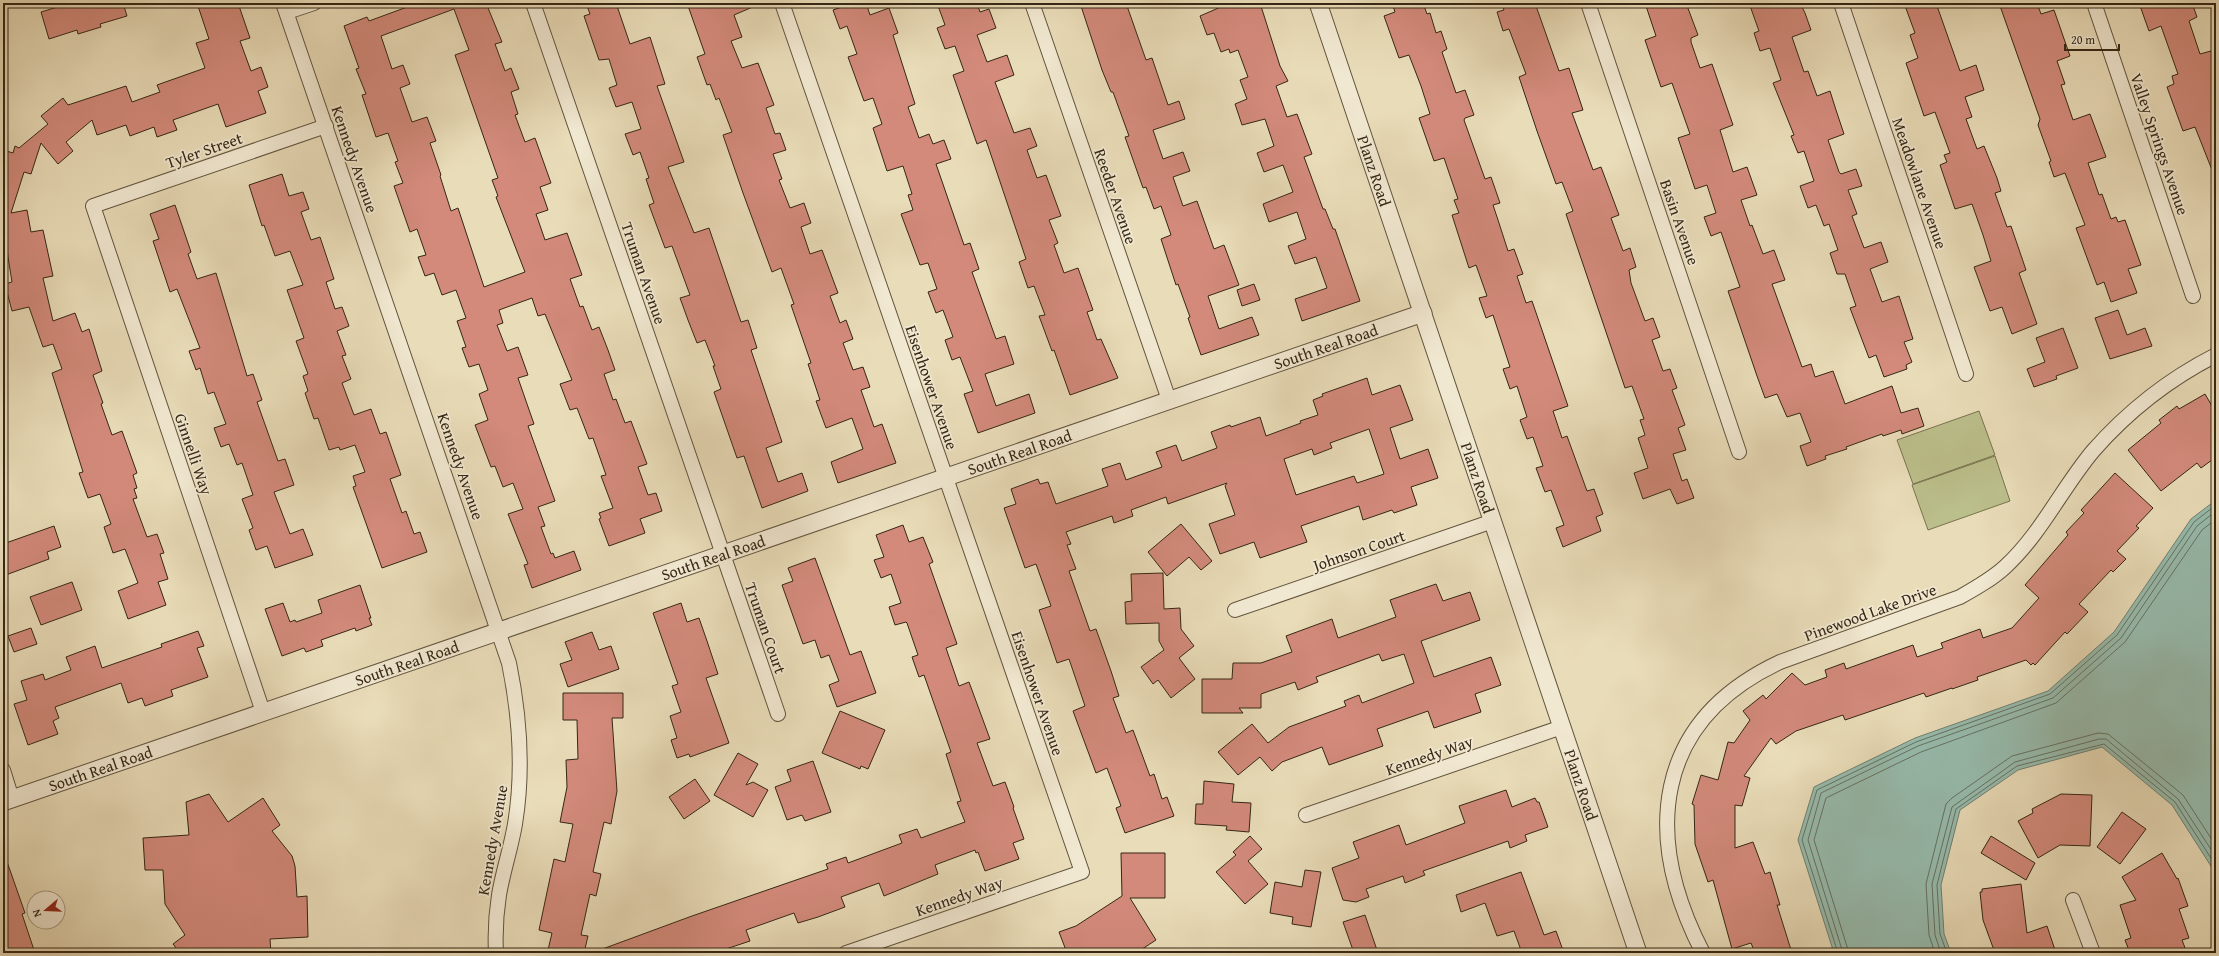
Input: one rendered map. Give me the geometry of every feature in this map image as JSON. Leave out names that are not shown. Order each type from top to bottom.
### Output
[{"type":"street","points":[[285,8],[314,3]]},
{"type":"street","name":"Truman Avenue","points":[[533,3],[723,554]]},
{"type":"street","name":"Eisenhower Avenue","points":[[782,3],[1082,872]]},
{"type":"street","name":"Reeder Avenue","points":[[1032,3],[1169,400]]},
{"type":"street","name":"Planz Road","points":[[1318,3],[1638,953]]},
{"type":"street","name":"Basin Avenue","points":[[1588,3],[1739,452]]},
{"type":"street","name":"Meadowlane Avenue","points":[[1841,3],[1966,374]]},
{"type":"street","name":"Valley Springs Avenue","points":[[2094,3],[2193,296]]},
{"type":"street","name":"Kennedy Avenue","points":[[285,8],[500,631],[509,663],[517,703],[520,744],[520,784],[515,824],[499,895],[495,930],[496,953]]},
{"type":"street","name":"Tyler Street","points":[[93,206],[326,126]]},
{"type":"street","name":"Ginnelli Way","points":[[93,206],[263,712]]},
{"type":"street","name":"South Real Road","points":[[8,800],[1422,313]]},
{"type":"street","name":"Pinewood Lake Drive","points":[[1703,953],[1695,938],[1671,868],[1667,838],[1667,810],[1671,786],[1680,760],[1694,732],[1710,710],[1742,682],[1780,662],[1960,597],[1985,583],[2006,567],[2023,547],[2092,452],[2123,419],[2152,394],[2189,369],[2216,355]]},
{"type":"street","name":"Johnson Court","points":[[1236,610],[1493,521]]},
{"type":"street","name":"Truman Court","points":[[723,554],[778,714]]},
{"type":"street","name":"Kennedy Way","points":[[1306,815],[1562,727]]},
{"type":"street","points":[[3,770],[8,800]]},
{"type":"street","name":"Kennedy Way","points":[[846,953],[1082,872]]},
{"type":"street","points":[[2073,900],[2092,953]]},
{"type":"green space","points":[[1979,411],[1995,455],[1913,484],[1897,440]]},
{"type":"green space","points":[[1995,456],[2010,501],[1928,530],[1912,485]]},
{"type":"water","points":[[2216,500],[2216,874],[2172,805],[2102,747],[2018,770],[1960,810],[1941,885],[1944,934],[1951,953],[1834,953],[1798,840],[1814,787],[1915,738],[2048,691],[2114,632],[2191,519]]},
{"type":"building","points":[[71,3],[72,6],[83,3],[123,3],[127,16],[100,24],[101,27],[78,34],[77,30],[49,39],[41,12]]},
{"type":"building","points":[[197,3],[238,3],[250,38],[240,41],[251,71],[261,67],[268,87],[258,91],[266,113],[226,127],[218,104],[173,120],[177,130],[157,137],[154,127],[130,136],[126,125],[97,135],[92,120],[66,142],[73,151],[58,164],[41,143],[31,174],[24,172],[11,213],[27,210],[31,232],[43,230],[53,276],[43,278],[53,321],[75,313],[82,332],[89,329],[102,371],[93,375],[103,403],[101,404],[112,435],[122,431],[137,473],[133,475],[137,488],[134,489],[137,498],[133,499],[147,537],[157,534],[164,553],[160,554],[168,579],[158,582],[166,605],[128,619],[118,591],[138,583],[125,549],[113,553],[104,527],[111,524],[100,494],[88,498],[79,473],[83,472],[52,373],[62,369],[53,344],[43,347],[29,307],[12,311],[5,284],[12,282],[6,244],[3,244],[3,150],[13,153],[15,146],[19,148],[48,124],[41,116],[63,98],[68,105],[126,86],[132,102],[160,92],[157,85],[205,68],[196,43],[209,39]]},
{"type":"building","points":[[418,3],[486,3],[502,42],[495,44],[505,71],[511,68],[519,89],[511,92],[518,114],[515,115],[525,142],[535,138],[551,183],[540,187],[548,210],[536,214],[545,240],[567,233],[582,275],[570,279],[580,307],[583,306],[592,330],[599,327],[615,370],[604,374],[613,400],[616,399],[625,423],[631,421],[647,464],[638,467],[648,495],[656,493],[662,511],[640,519],[645,533],[609,546],[599,519],[601,518],[599,513],[613,508],[601,476],[606,475],[593,438],[589,439],[577,408],[570,410],[560,384],[572,380],[545,314],[538,316],[532,298],[499,310],[503,323],[497,325],[507,351],[518,347],[528,375],[518,378],[534,424],[528,426],[555,501],[538,507],[545,526],[541,527],[551,554],[553,553],[555,558],[574,551],[581,570],[532,588],[524,565],[528,564],[508,514],[523,509],[513,483],[503,487],[495,466],[491,467],[475,425],[488,420],[479,394],[488,390],[479,364],[469,367],[462,348],[466,347],[457,321],[466,318],[456,290],[442,295],[434,273],[425,276],[418,257],[426,255],[417,229],[410,232],[394,186],[403,183],[395,162],[398,161],[388,133],[376,137],[362,95],[366,94],[356,69],[359,68],[344,26],[367,17],[369,21]],"holes":[[[454,9],[469,50],[455,55],[498,178],[492,180],[498,196],[496,197],[525,272],[484,287],[458,208],[451,211],[430,143],[436,141],[427,117],[412,122],[400,88],[410,84],[403,65],[392,69],[381,36]]]},
{"type":"building","points":[[586,3],[616,3],[630,44],[650,37],[665,84],[657,86],[684,162],[668,167],[694,233],[709,228],[741,322],[748,320],[757,348],[751,350],[782,442],[766,448],[778,482],[802,473],[808,491],[762,508],[744,456],[737,458],[714,392],[721,389],[713,366],[715,366],[705,340],[697,343],[688,320],[680,298],[690,295],[672,246],[665,248],[649,205],[654,203],[646,179],[649,178],[640,152],[633,155],[625,134],[641,129],[632,102],[616,107],[609,88],[617,85],[609,59],[599,60],[584,16],[590,14]]},
{"type":"building","points":[[687,3],[762,3],[734,15],[742,37],[731,41],[742,68],[758,63],[774,105],[766,108],[775,134],[780,133],[786,150],[773,154],[782,179],[779,180],[790,208],[804,203],[811,223],[801,227],[810,254],[822,250],[838,293],[830,296],[840,323],[846,320],[853,339],[843,343],[853,370],[863,367],[870,387],[861,390],[874,427],[882,424],[896,463],[838,483],[831,462],[863,449],[852,418],[826,428],[816,401],[820,400],[808,364],[811,363],[791,305],[794,304],[781,268],[772,272],[743,193],[723,135],[732,132],[719,98],[716,100],[710,84],[707,85],[697,57],[705,54]]},
{"type":"building","points":[[853,3],[866,3],[870,15],[889,8],[898,33],[893,35],[915,104],[908,107],[919,138],[929,134],[933,144],[944,140],[951,159],[936,164],[964,245],[970,243],[979,269],[972,272],[996,339],[1005,336],[1014,364],[985,374],[996,406],[1029,394],[1035,413],[978,433],[964,394],[973,391],[960,357],[952,360],[945,340],[953,337],[943,310],[936,313],[928,292],[937,289],[928,263],[920,265],[901,214],[913,210],[908,195],[912,194],[903,166],[887,171],[873,128],[882,124],[873,98],[864,101],[848,57],[857,54],[847,26],[840,29],[833,10]]},
{"type":"building","points":[[937,3],[977,3],[980,12],[989,9],[996,28],[977,35],[987,62],[1007,55],[1014,75],[995,82],[1014,133],[1030,128],[1037,146],[1027,150],[1037,178],[1046,175],[1061,216],[1049,220],[1058,243],[1054,245],[1064,273],[1078,268],[1093,310],[1087,312],[1097,340],[1101,339],[1118,378],[1070,395],[1054,350],[1052,351],[1039,316],[1045,315],[1034,286],[1028,288],[1019,262],[1026,259],[986,140],[977,144],[953,75],[964,71],[955,46],[945,49],[937,28],[945,25]]},
{"type":"building","points":[[1080,3],[1126,3],[1146,60],[1152,58],[1168,105],[1179,101],[1185,119],[1153,130],[1163,159],[1183,152],[1190,171],[1173,177],[1183,206],[1197,201],[1214,249],[1224,245],[1239,285],[1208,296],[1219,329],[1252,317],[1259,335],[1201,355],[1188,318],[1190,317],[1178,284],[1176,285],[1161,239],[1171,235],[1161,206],[1154,209],[1146,187],[1143,188],[1125,137],[1129,136],[1113,92],[1111,92],[1102,70]]},
{"type":"building","points":[[1230,3],[1260,3],[1280,66],[1288,81],[1276,86],[1287,117],[1297,114],[1312,154],[1304,157],[1323,209],[1325,209],[1333,229],[1335,229],[1360,301],[1302,321],[1295,299],[1327,288],[1316,257],[1295,264],[1288,246],[1306,239],[1297,212],[1269,222],[1263,204],[1293,192],[1283,165],[1264,172],[1257,153],[1274,146],[1265,119],[1242,125],[1235,104],[1247,99],[1240,80],[1248,77],[1238,50],[1230,53],[1229,49],[1221,52],[1214,33],[1207,35],[1200,16]]},
{"type":"building","points":[[1392,3],[1423,3],[1427,14],[1430,13],[1436,33],[1441,31],[1447,49],[1442,52],[1456,93],[1465,90],[1474,115],[1465,118],[1464,120],[1485,179],[1491,177],[1500,203],[1493,205],[1508,251],[1514,249],[1523,274],[1517,276],[1526,303],[1532,301],[1568,406],[1553,411],[1562,438],[1567,436],[1587,491],[1594,489],[1603,514],[1596,517],[1601,531],[1563,547],[1556,528],[1564,525],[1551,490],[1545,492],[1536,468],[1543,466],[1533,437],[1527,439],[1520,420],[1527,417],[1517,386],[1510,389],[1503,369],[1510,367],[1493,315],[1486,318],[1479,298],[1487,296],[1476,265],[1469,268],[1452,215],[1459,213],[1454,200],[1458,199],[1444,158],[1434,161],[1419,118],[1430,114],[1421,86],[1409,55],[1399,58],[1384,16],[1395,12]]},
{"type":"building","points":[[1513,3],[1535,3],[1559,71],[1569,68],[1583,110],[1572,113],[1593,170],[1601,167],[1619,215],[1611,218],[1623,251],[1630,248],[1636,267],[1629,270],[1631,283],[1645,321],[1653,318],[1660,337],[1652,340],[1663,371],[1670,369],[1677,388],[1672,390],[1685,425],[1678,428],[1686,450],[1673,454],[1682,481],[1687,479],[1694,498],[1677,504],[1670,489],[1643,499],[1634,473],[1648,468],[1638,438],[1645,435],[1640,420],[1644,419],[1632,386],[1625,388],[1566,214],[1573,211],[1562,182],[1556,184],[1519,77],[1526,74],[1509,29],[1503,31],[1497,12],[1504,10],[1503,7]]},
{"type":"building","points":[[1645,3],[1686,3],[1698,35],[1691,38],[1691,42],[1700,68],[1712,64],[1733,125],[1720,130],[1733,172],[1747,167],[1757,195],[1741,200],[1750,226],[1752,225],[1763,254],[1774,250],[1785,280],[1772,284],[1802,367],[1811,364],[1815,377],[1833,371],[1845,404],[1892,386],[1901,413],[1918,408],[1924,426],[1902,434],[1901,430],[1883,436],[1882,434],[1846,447],[1847,449],[1825,456],[1826,459],[1807,466],[1800,446],[1811,442],[1800,413],[1787,417],[1777,394],[1765,398],[1757,376],[1728,291],[1740,287],[1721,232],[1711,236],[1704,217],[1716,213],[1707,185],[1695,189],[1678,138],[1690,134],[1672,83],[1661,87],[1645,40],[1656,36]]},
{"type":"building","points":[[1749,3],[1800,3],[1805,13],[1811,30],[1792,37],[1804,72],[1808,71],[1817,96],[1830,91],[1844,134],[1828,140],[1839,172],[1841,174],[1856,169],[1862,186],[1848,190],[1857,214],[1852,216],[1864,248],[1881,242],[1888,262],[1870,269],[1882,302],[1899,296],[1913,339],[1904,342],[1912,362],[1906,365],[1907,369],[1884,377],[1876,355],[1869,358],[1850,308],[1856,306],[1845,274],[1837,274],[1830,253],[1838,250],[1829,224],[1824,226],[1816,205],[1808,208],[1800,186],[1814,181],[1804,151],[1798,153],[1791,136],[1794,135],[1773,83],[1781,80],[1770,48],[1760,51],[1754,33],[1759,31]]},
{"type":"building","points":[[1904,3],[1936,3],[1960,71],[1976,65],[1984,90],[1965,97],[1972,117],[1966,119],[1977,149],[1984,146],[1997,178],[2001,191],[1995,193],[2007,227],[2011,226],[2026,270],[2019,273],[2037,324],[2012,334],[2002,307],[1990,311],[1974,267],[1991,261],[1983,235],[1972,204],[1955,209],[1940,165],[1947,162],[1944,155],[1950,153],[1935,112],[1924,116],[1906,63],[1918,58],[1910,35],[1915,33]]},
{"type":"building","points":[[1999,3],[2037,3],[2041,14],[2054,10],[2070,56],[2057,61],[2065,84],[2061,85],[2073,120],[2090,114],[2106,157],[2088,163],[2099,195],[2102,194],[2111,219],[2116,217],[2118,222],[2125,220],[2141,265],[2128,269],[2137,293],[2111,302],[2104,282],[2097,285],[2076,228],[2085,225],[2065,173],[2054,177],[2049,162],[2051,161],[2038,125],[2040,119]]},
{"type":"building","points":[[2139,3],[2192,3],[2197,17],[2189,21],[2200,54],[2211,51],[2216,65],[2216,175],[2214,175],[2195,127],[2183,131],[2167,87],[2174,84],[2172,76],[2178,74],[2161,26],[2149,31]]},
{"type":"building","points":[[282,174],[289,196],[303,192],[309,209],[301,212],[311,240],[320,237],[334,279],[326,282],[335,309],[342,307],[349,326],[337,331],[346,355],[342,356],[351,379],[342,383],[354,415],[371,409],[380,434],[386,432],[401,475],[390,479],[402,513],[406,511],[414,534],[420,532],[427,552],[382,568],[353,487],[356,486],[353,476],[365,472],[355,445],[340,450],[339,447],[329,450],[318,418],[314,419],[305,393],[308,391],[303,376],[308,374],[296,341],[304,338],[287,290],[303,285],[290,251],[275,256],[264,225],[262,226],[249,185]]},
{"type":"building","points":[[175,205],[191,252],[188,254],[197,279],[216,273],[247,376],[253,374],[262,400],[257,402],[278,461],[285,459],[294,485],[274,492],[290,534],[303,529],[313,555],[275,568],[267,546],[256,550],[249,530],[253,528],[242,499],[253,495],[242,463],[237,465],[229,444],[221,447],[214,428],[226,424],[214,392],[208,394],[200,368],[196,370],[189,351],[200,348],[177,289],[170,292],[153,241],[159,239],[150,214]]},
{"type":"building","points":[[1254,284],[1260,300],[1242,306],[1237,290]]},
{"type":"building","points":[[2118,310],[2127,335],[2145,328],[2152,346],[2110,359],[2095,318]]},
{"type":"building","points":[[2063,328],[2078,368],[2056,376],[2057,379],[2034,387],[2027,369],[2045,362],[2036,338]]},
{"type":"building","points":[[1367,378],[1372,395],[1400,385],[1413,420],[1390,428],[1400,459],[1428,449],[1438,478],[1411,487],[1417,505],[1394,513],[1392,510],[1363,520],[1359,506],[1301,526],[1307,542],[1260,558],[1254,542],[1220,554],[1209,524],[1235,515],[1225,486],[1227,483],[1168,504],[1166,497],[1131,510],[1133,516],[1114,523],[1112,516],[1066,532],[1071,544],[1067,545],[1076,569],[1069,571],[1090,631],[1096,629],[1111,671],[1119,696],[1113,698],[1126,733],[1133,730],[1150,776],[1154,774],[1162,799],[1167,797],[1174,816],[1125,833],[1116,808],[1121,806],[1107,768],[1096,773],[1073,711],[1085,706],[1069,659],[1057,663],[1039,610],[1051,606],[1036,564],[1025,568],[1004,508],[1016,504],[1011,489],[1038,479],[1040,484],[1048,482],[1056,504],[1108,486],[1102,469],[1120,463],[1126,480],[1162,467],[1156,452],[1176,445],[1182,461],[1217,448],[1211,432],[1230,425],[1231,427],[1260,417],[1266,436],[1301,423],[1300,421],[1318,415],[1313,400],[1323,396],[1322,394]],"holes":[[[1369,429],[1384,474],[1357,483],[1354,476],[1296,495],[1284,459],[1312,449],[1314,455],[1332,448],[1330,443]]]},
{"type":"building","points":[[2205,394],[2216,413],[2216,457],[2201,468],[2197,463],[2161,491],[2128,450],[2161,423],[2159,420],[2177,406],[2179,409]]},
{"type":"building","points":[[2115,473],[2153,508],[2136,526],[2139,528],[2117,551],[2126,559],[2113,572],[2111,570],[2079,604],[2088,612],[2067,634],[2065,632],[2035,665],[2033,663],[2031,665],[2026,660],[1977,677],[1978,680],[1926,697],[1924,693],[1845,720],[1843,715],[1796,731],[1776,744],[1771,738],[1744,776],[1750,778],[1742,806],[1735,805],[1735,848],[1753,842],[1765,874],[1770,872],[1780,905],[1777,905],[1792,953],[1755,953],[1751,943],[1732,949],[1713,880],[1708,882],[1695,844],[1694,805],[1692,804],[1701,775],[1718,780],[1728,742],[1734,743],[1750,720],[1743,711],[1763,695],[1766,699],[1792,673],[1805,685],[1827,677],[1825,670],[1844,663],[1846,669],[1913,645],[1917,657],[1943,648],[1941,643],[1980,629],[1983,638],[2012,628],[2039,598],[2025,585],[2068,535],[2066,532],[2084,513],[2081,510]]},
{"type":"building","points":[[1181,524],[1212,561],[1201,570],[1189,557],[1167,576],[1148,552]]},
{"type":"building","points":[[903,525],[909,542],[923,537],[933,562],[929,564],[957,644],[946,648],[959,686],[969,682],[990,739],[977,743],[993,786],[1005,782],[1014,807],[1013,808],[1024,839],[1013,843],[1019,859],[985,871],[978,852],[976,853],[975,850],[935,865],[938,874],[884,896],[879,883],[841,897],[845,907],[818,917],[798,923],[794,913],[746,930],[750,941],[714,953],[598,953],[597,951],[692,916],[828,869],[826,864],[846,857],[848,863],[902,843],[899,835],[917,829],[921,838],[965,822],[957,802],[961,801],[946,754],[951,752],[924,675],[919,677],[912,657],[918,655],[907,623],[895,625],[889,607],[901,603],[891,574],[881,578],[874,560],[884,557],[876,535]]},
{"type":"building","points":[[54,526],[61,547],[47,552],[49,559],[3,576],[3,544]]},
{"type":"building","points":[[815,558],[850,655],[861,651],[876,693],[837,707],[829,685],[839,681],[829,655],[821,658],[815,640],[803,644],[782,585],[793,581],[788,568]]},
{"type":"building","points":[[1163,573],[1164,609],[1180,608],[1181,629],[1194,646],[1179,658],[1195,679],[1171,698],[1158,680],[1153,684],[1141,667],[1164,650],[1159,641],[1159,623],[1126,624],[1125,602],[1132,601],[1131,574]]},
{"type":"building","points":[[72,582],[82,610],[41,625],[30,597]]},
{"type":"building","points":[[1436,584],[1443,601],[1470,592],[1480,620],[1421,641],[1434,677],[1491,657],[1501,685],[1475,694],[1481,712],[1434,728],[1428,711],[1377,729],[1383,746],[1329,765],[1322,747],[1282,762],[1272,771],[1260,757],[1238,775],[1218,752],[1252,724],[1268,743],[1289,727],[1346,706],[1344,701],[1359,695],[1362,703],[1414,683],[1404,654],[1382,661],[1379,654],[1316,677],[1318,682],[1298,690],[1295,682],[1261,694],[1261,708],[1239,708],[1243,713],[1202,713],[1202,679],[1232,679],[1233,663],[1261,663],[1292,652],[1286,636],[1332,619],[1338,638],[1396,617],[1390,600]]},
{"type":"building","points":[[360,585],[372,625],[356,631],[355,628],[321,640],[323,646],[306,652],[304,648],[282,656],[265,609],[283,603],[290,622],[295,620],[296,622],[322,613],[318,600]]},
{"type":"building","points":[[681,603],[687,622],[699,618],[707,641],[718,674],[706,678],[729,743],[690,757],[689,754],[677,758],[671,740],[677,738],[670,716],[681,712],[672,686],[678,684],[653,613]]},
{"type":"building","points":[[31,628],[37,644],[14,652],[8,636]]},
{"type":"building","points":[[198,631],[204,646],[197,648],[208,677],[171,690],[173,696],[145,706],[142,698],[128,703],[121,683],[55,707],[59,718],[53,721],[58,734],[28,745],[14,704],[27,700],[21,681],[43,674],[45,680],[71,670],[66,657],[95,646],[102,668],[162,647],[161,644]]},
{"type":"building","points":[[592,632],[599,650],[611,646],[619,669],[568,687],[560,664],[572,660],[565,642]]},
{"type":"building","points":[[563,693],[623,693],[623,718],[612,718],[617,791],[611,824],[604,822],[593,872],[601,874],[596,896],[590,894],[581,935],[588,936],[584,953],[562,953],[548,950],[552,933],[539,930],[554,859],[565,862],[573,824],[560,822],[567,787],[566,760],[578,759],[577,720],[563,720]]},
{"type":"building","points":[[840,711],[885,730],[868,769],[861,766],[860,769],[822,753]]},
{"type":"building","points":[[738,753],[758,764],[746,785],[753,782],[768,790],[753,817],[714,795]]},
{"type":"building","points":[[813,761],[831,812],[805,821],[802,815],[787,820],[775,787],[791,781],[787,770]]},
{"type":"building","points":[[695,779],[710,801],[684,819],[669,797]]},
{"type":"building","points":[[1204,781],[1234,784],[1232,802],[1251,803],[1249,832],[1226,830],[1227,826],[1195,824],[1196,804],[1203,804]]},
{"type":"building","points":[[1506,790],[1512,807],[1535,798],[1537,802],[1539,802],[1548,827],[1525,835],[1527,841],[1510,848],[1508,841],[1423,871],[1425,875],[1405,883],[1403,876],[1366,889],[1369,897],[1356,902],[1343,900],[1332,868],[1359,858],[1353,842],[1399,825],[1406,845],[1465,823],[1459,806]]},
{"type":"building","points":[[209,794],[228,822],[263,798],[280,825],[272,831],[292,856],[295,866],[297,897],[307,896],[308,937],[270,939],[271,953],[180,953],[173,944],[185,935],[165,904],[163,870],[145,870],[143,838],[189,835],[186,802]]},
{"type":"building","points":[[2061,794],[2092,795],[2090,846],[2060,845],[2038,858],[2018,821],[2033,813],[2032,809]]},
{"type":"building","points":[[2122,812],[2146,829],[2120,864],[2097,847]]},
{"type":"building","points":[[1250,836],[1262,849],[1248,861],[1268,884],[1245,904],[1216,872],[1236,855],[1233,852]]},
{"type":"building","points":[[1991,836],[2035,863],[2026,880],[1981,853]]},
{"type":"building","points":[[1121,853],[1165,853],[1165,898],[1130,898],[1156,940],[1136,953],[1067,953],[1059,932],[1076,926],[1122,896]]},
{"type":"building","points":[[2162,853],[2177,879],[2178,878],[2188,906],[2179,909],[2189,938],[2182,940],[2187,953],[2130,953],[2125,940],[2131,938],[2120,905],[2136,900],[2122,877]]},
{"type":"building","points":[[3,856],[5,856],[25,913],[22,914],[26,930],[27,930],[35,953],[7,953],[3,941]]},
{"type":"building","points":[[1305,870],[1321,872],[1311,927],[1292,924],[1293,917],[1270,913],[1275,882],[1302,887]]},
{"type":"building","points":[[1521,872],[1544,935],[1556,931],[1564,953],[1522,953],[1514,931],[1497,936],[1485,903],[1461,912],[1456,895]]},
{"type":"building","points":[[2021,884],[2027,933],[2047,926],[2056,953],[1995,953],[1983,920],[1980,892],[1982,892],[1982,889]]},
{"type":"building","points":[[1365,915],[1378,953],[1354,953],[1343,922]]}]
